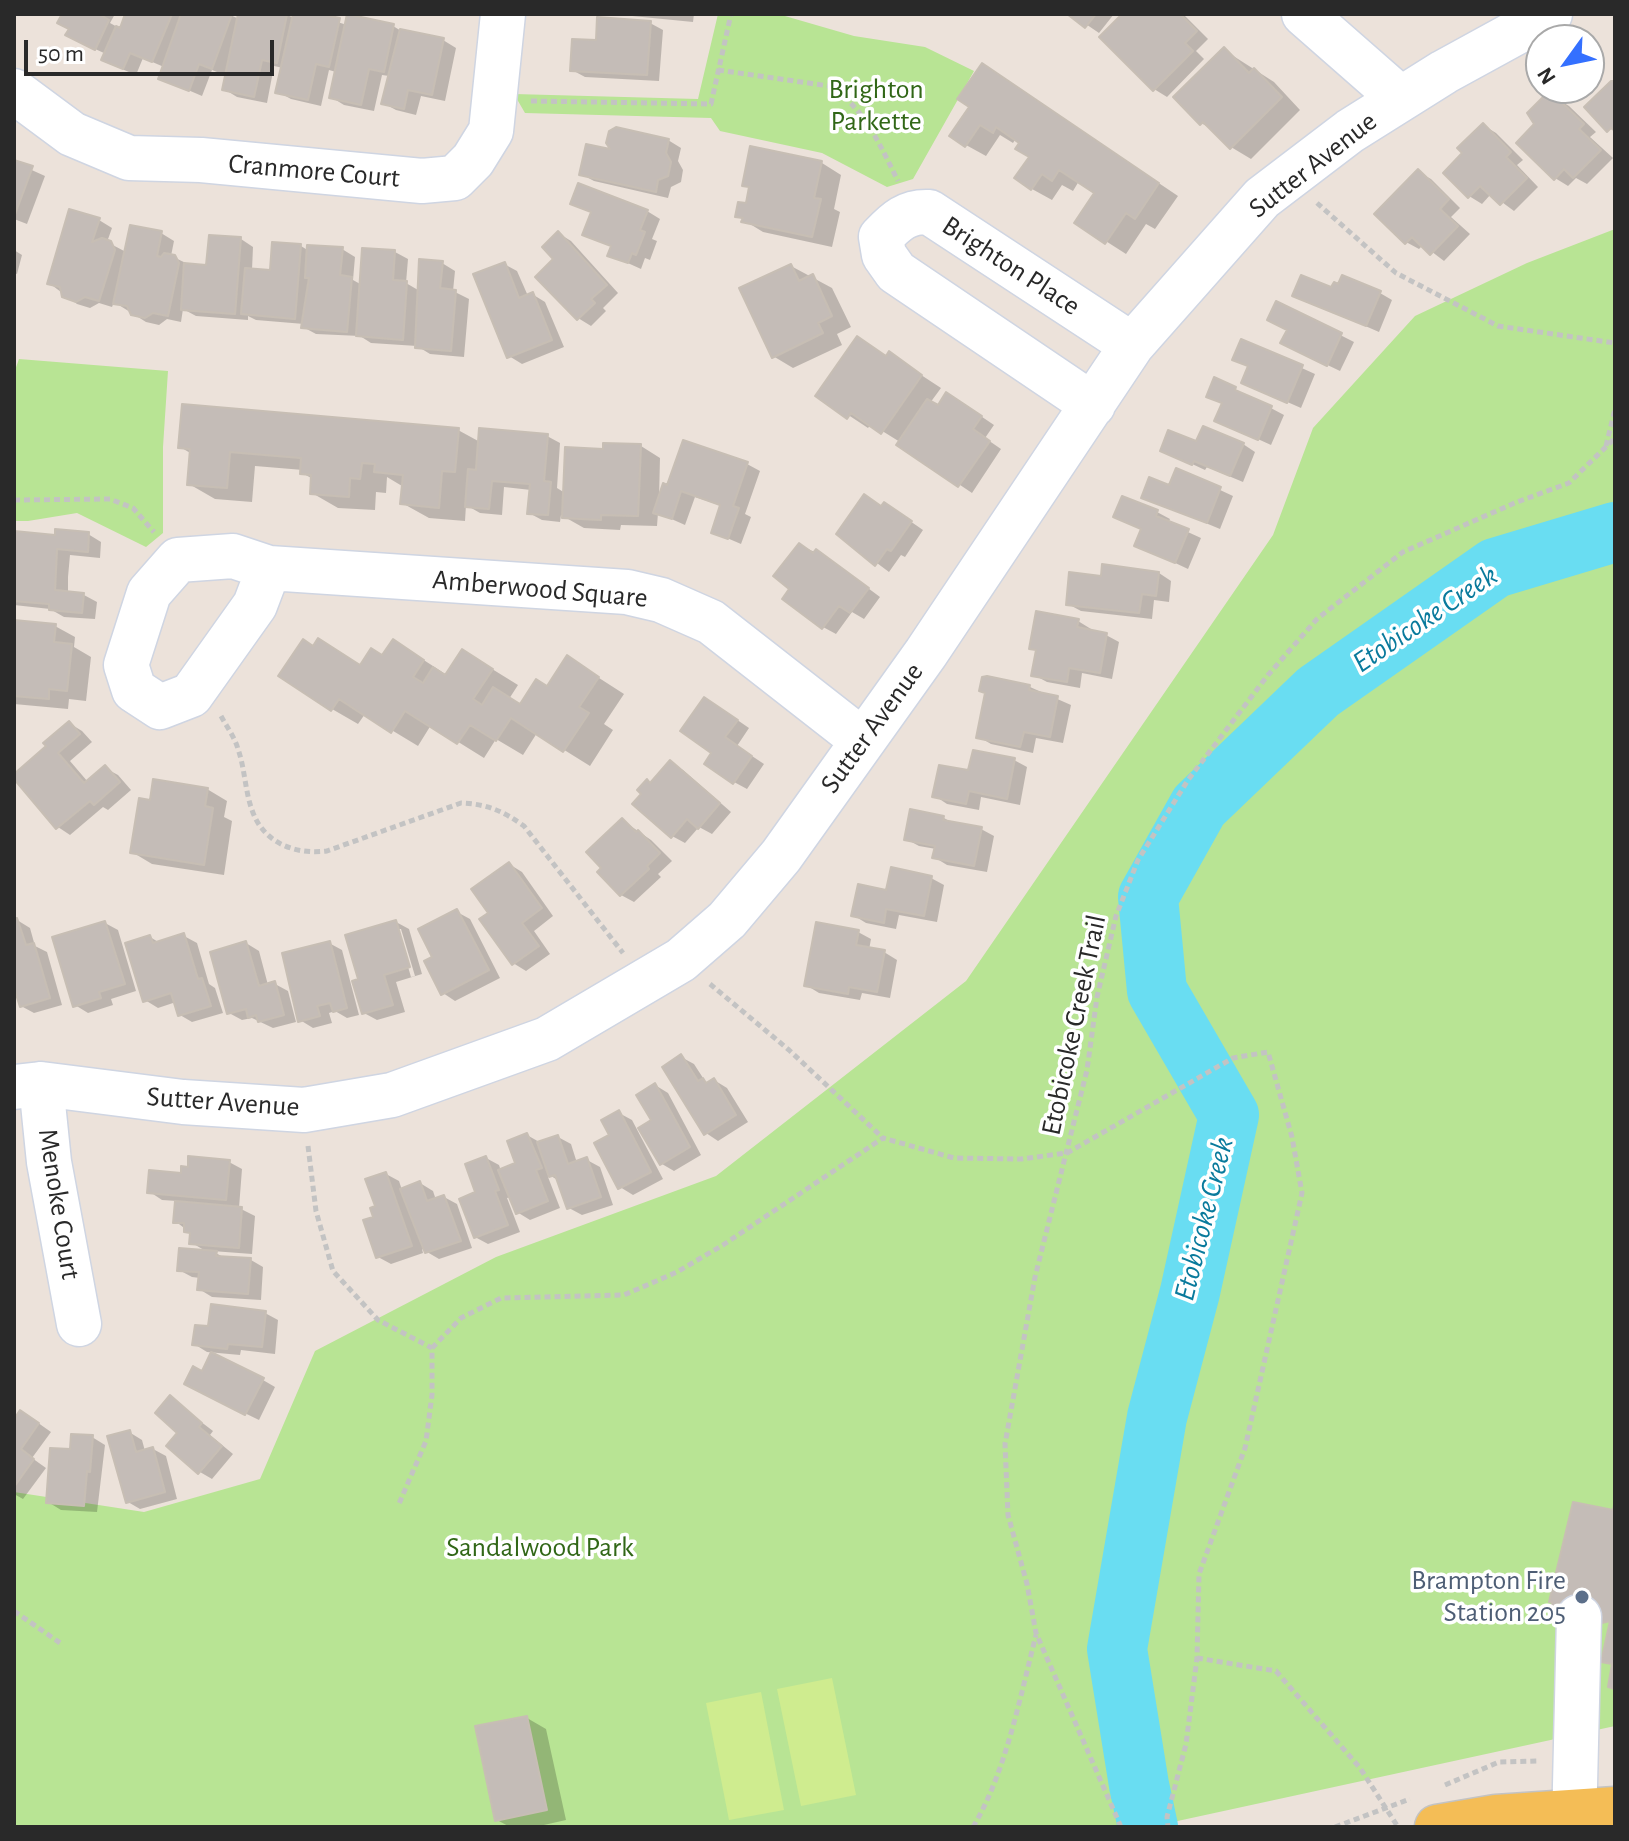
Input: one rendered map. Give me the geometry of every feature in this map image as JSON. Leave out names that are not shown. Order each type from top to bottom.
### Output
[{"type":"main road","points":[[1437,1827],[1496,1817],[1587,1816]]},
{"type":"street","name":"Cranmore Court","points":[[14,91],[72,134],[129,158],[201,160],[422,181],[455,178],[473,160],[491,131],[503,14]]},
{"type":"street","points":[[1304,14],[1401,99]]},
{"type":"street","name":"Sutter Avenue","points":[[28,1086],[183,1102],[304,1110],[392,1095],[547,1039],[663,971],[727,920],[781,856],[926,653],[1132,345],[1262,198],[1350,131],[1444,72],[1550,14]]},
{"type":"street","name":"Brighton Place","points":[[895,222],[912,211],[929,212],[1132,345]]},
{"type":"street","points":[[895,222],[881,237],[884,255],[896,272],[1093,405]]},
{"type":"street","name":"Amberwood Square","points":[[178,560],[233,556],[269,568],[627,592],[661,600],[711,622],[862,740]]},
{"type":"street","points":[[178,560],[149,593],[126,665],[134,690],[160,707],[191,695],[255,605],[269,568]]},
{"type":"street","name":"Menoke Court","points":[[28,1086],[49,1162],[79,1324]]},
{"type":"street","points":[[1579,1617],[1587,1816]]},
{"type":"path","points":[[494,100],[711,104],[731,14]]},
{"type":"path","points":[[718,70],[829,86],[842,93],[861,115],[902,189],[895,222]]},
{"type":"path","points":[[1289,178],[1396,273],[1498,326],[1615,343]]},
{"type":"path","points":[[1606,447],[1615,409]]},
{"type":"path","name":"Etobicoke Creek Trail","points":[[1121,1827],[1036,1633],[1027,1584],[1008,1515],[1005,1444],[1035,1277],[1087,1070],[1097,997],[1116,916],[1138,860],[1188,780],[1268,675],[1317,619],[1403,552],[1569,483],[1615,438]]},
{"type":"path","points":[[14,500],[110,499],[133,508],[178,560]]},
{"type":"path","points":[[191,695],[221,715],[238,749],[253,814],[263,830],[278,843],[293,851],[327,851],[461,803],[495,808],[524,826],[663,971],[789,1050],[883,1138],[954,1158],[1021,1159],[1067,1153],[1233,1058],[1268,1052],[1292,1137],[1302,1193],[1245,1448],[1199,1574],[1197,1658],[1186,1744],[1167,1817],[1168,1827]]},
{"type":"path","points":[[304,1110],[316,1211],[333,1271],[378,1320],[432,1348]]},
{"type":"path","points":[[398,1506],[426,1441],[432,1395],[432,1348],[461,1318],[501,1298],[624,1295],[677,1272],[723,1245],[883,1138]]},
{"type":"path","points":[[14,1611],[63,1645]]},
{"type":"path","points":[[973,1827],[983,1810],[1011,1732],[1036,1633]]},
{"type":"path","points":[[1197,1658],[1276,1671],[1360,1768],[1398,1827]]},
{"type":"green space","name":"Brighton Parkette","points":[[718,14],[778,14],[854,36],[925,47],[974,71],[913,179],[887,187],[822,153],[720,131],[711,118],[525,113],[514,94],[698,99]]},
{"type":"green space","name":"Sandalwood Park","points":[[1615,229],[1615,1726],[1150,1827],[14,1827],[14,1492],[144,1512],[260,1479],[315,1351],[496,1257],[716,1176],[966,981],[1273,535],[1313,428],[1415,316],[1527,263]]},
{"type":"green space","points":[[19,359],[168,371],[163,447],[163,533],[146,547],[77,513],[14,521],[14,373]]},
{"type":"green space","points":[[832,1678],[856,1795],[801,1806],[777,1689]]},
{"type":"green space","points":[[761,1692],[784,1810],[729,1820],[706,1703]]},
{"type":"building","points":[[62,14],[99,14],[109,20],[95,50],[65,35],[69,29],[57,23]]},
{"type":"building","points":[[125,14],[172,14],[152,62],[130,53],[123,69],[101,60],[116,26],[120,28]]},
{"type":"building","points":[[181,14],[232,14],[212,69],[199,64],[189,91],[158,79]]},
{"type":"building","points":[[238,14],[287,14],[277,63],[262,60],[254,97],[222,90]]},
{"type":"building","points":[[293,14],[340,18],[329,67],[316,64],[308,100],[275,93]]},
{"type":"building","points":[[347,14],[394,24],[384,72],[369,69],[361,105],[329,98]]},
{"type":"building","points":[[1067,14],[1096,14],[1085,28]]},
{"type":"building","points":[[1122,14],[1180,14],[1197,31],[1185,43],[1193,51],[1153,91],[1099,37]]},
{"type":"building","points":[[597,17],[651,21],[647,75],[570,71],[572,39],[596,40]]},
{"type":"building","points":[[400,29],[444,38],[432,95],[408,90],[404,109],[381,104]]},
{"type":"building","points":[[1224,47],[1249,73],[1254,68],[1282,97],[1230,149],[1203,122],[1200,125],[1173,97]]},
{"type":"building","points":[[982,63],[1159,183],[1135,219],[1126,213],[1105,244],[1074,223],[1094,193],[1059,170],[1052,181],[1042,174],[1031,190],[1014,178],[1029,157],[1015,149],[1019,143],[996,127],[993,133],[980,125],[965,147],[949,136],[969,107],[957,99]]},
{"type":"building","points":[[1615,81],[1615,131],[1611,128],[1607,132],[1584,107],[1587,104],[1605,104],[1605,87]]},
{"type":"building","points":[[1536,104],[1563,104],[1584,124],[1579,129],[1601,150],[1573,178],[1564,169],[1554,180],[1516,143],[1534,124],[1527,113]]},
{"type":"building","points":[[1483,123],[1511,152],[1506,157],[1527,178],[1500,205],[1480,186],[1468,198],[1443,173],[1462,153],[1457,148]]},
{"type":"building","points":[[616,127],[669,139],[666,153],[671,162],[668,176],[658,180],[656,192],[579,175],[586,144],[610,149],[606,143],[609,131]]},
{"type":"building","points":[[750,146],[822,161],[814,198],[821,199],[812,237],[741,222],[743,218],[735,217],[738,202],[746,203],[749,187],[742,186]]},
{"type":"building","points":[[14,160],[33,166],[14,217]]},
{"type":"building","points":[[1418,169],[1449,199],[1440,209],[1458,226],[1430,255],[1412,237],[1405,244],[1374,214]]},
{"type":"building","points":[[578,183],[648,210],[640,230],[645,232],[636,255],[632,253],[628,263],[607,256],[611,246],[582,235],[591,212],[570,204]]},
{"type":"building","points":[[69,209],[100,218],[92,242],[102,238],[111,241],[115,250],[99,301],[85,297],[76,302],[62,297],[60,287],[47,284]]},
{"type":"building","points":[[130,225],[162,231],[157,256],[161,257],[164,253],[175,255],[179,263],[168,316],[153,313],[145,318],[131,315],[127,306],[113,304]]},
{"type":"building","points":[[558,231],[607,285],[591,299],[595,303],[577,320],[535,277],[553,259],[542,247]]},
{"type":"building","points":[[209,235],[241,237],[235,314],[181,310],[184,263],[206,265]]},
{"type":"building","points":[[272,242],[301,244],[295,319],[241,314],[245,268],[270,270]]},
{"type":"building","points":[[307,245],[343,247],[340,275],[352,277],[347,332],[301,328],[309,278],[305,278]]},
{"type":"building","points":[[362,248],[395,250],[393,280],[407,281],[403,340],[356,336]]},
{"type":"building","points":[[419,259],[443,261],[440,288],[456,290],[451,351],[415,348]]},
{"type":"building","points":[[505,262],[519,298],[533,292],[552,340],[507,358],[473,274]]},
{"type":"building","points":[[791,264],[799,281],[813,274],[832,316],[818,323],[823,333],[772,358],[739,288]]},
{"type":"building","points":[[1301,275],[1331,287],[1334,282],[1338,284],[1342,275],[1381,291],[1366,326],[1292,296]]},
{"type":"building","points":[[1276,301],[1342,333],[1327,366],[1280,343],[1287,330],[1267,320]]},
{"type":"building","points":[[857,336],[886,356],[889,351],[922,375],[881,434],[851,413],[847,419],[815,396]]},
{"type":"building","points":[[1241,339],[1303,365],[1287,403],[1241,383],[1248,366],[1232,360]]},
{"type":"building","points":[[1214,377],[1272,406],[1258,440],[1214,421],[1222,403],[1206,397]]},
{"type":"building","points":[[946,392],[982,416],[973,429],[990,441],[958,487],[896,445],[927,399],[938,405]]},
{"type":"building","points":[[182,404],[459,428],[455,472],[442,471],[439,508],[400,504],[403,475],[374,472],[375,464],[362,463],[360,479],[350,478],[349,497],[310,494],[311,475],[300,474],[301,458],[230,452],[227,488],[187,485],[190,449],[178,448]]},
{"type":"building","points":[[1203,426],[1244,443],[1230,476],[1194,461],[1192,465],[1160,451],[1168,430],[1196,441]]},
{"type":"building","points":[[479,428],[548,434],[544,481],[551,482],[548,515],[527,514],[530,484],[492,481],[489,509],[465,507],[468,469],[476,470]]},
{"type":"building","points":[[683,440],[748,462],[733,506],[739,508],[728,539],[711,533],[720,505],[681,491],[672,519],[653,513]]},
{"type":"building","points":[[603,443],[641,444],[638,516],[601,515],[601,520],[562,518],[565,447],[603,449]]},
{"type":"building","points":[[1176,468],[1221,487],[1207,523],[1141,498],[1149,477],[1169,485]]},
{"type":"building","points":[[864,494],[881,506],[884,502],[912,521],[891,551],[887,549],[875,566],[836,534]]},
{"type":"building","points":[[1122,496],[1158,510],[1156,516],[1189,529],[1175,563],[1134,546],[1141,529],[1113,517]]},
{"type":"building","points":[[55,529],[89,532],[88,552],[57,549],[55,590],[84,593],[82,613],[49,610],[49,604],[14,601],[14,531],[55,535]]},
{"type":"building","points":[[799,543],[813,553],[816,549],[869,588],[850,613],[839,606],[822,629],[782,599],[789,589],[773,576]]},
{"type":"building","points":[[1102,564],[1159,572],[1156,596],[1142,594],[1139,613],[1066,605],[1069,572],[1101,576]]},
{"type":"building","points":[[1036,611],[1079,619],[1077,627],[1107,633],[1100,673],[1069,668],[1067,682],[1031,676],[1036,650],[1029,649]]},
{"type":"building","points":[[14,620],[56,624],[54,642],[72,644],[67,691],[49,689],[49,699],[14,696]]},
{"type":"building","points":[[318,638],[360,665],[371,648],[382,655],[393,639],[424,660],[413,677],[423,683],[433,667],[445,675],[462,649],[493,669],[473,699],[482,705],[493,687],[520,704],[536,679],[547,686],[567,655],[599,677],[579,707],[589,713],[563,752],[511,718],[496,741],[470,725],[457,744],[405,711],[391,733],[339,699],[331,711],[278,676],[303,639],[313,646]]},
{"type":"building","points":[[982,677],[1030,685],[1029,690],[1058,696],[1050,737],[1024,732],[1020,747],[976,738],[985,693],[979,691]]},
{"type":"building","points":[[704,697],[738,720],[725,737],[752,756],[733,784],[704,764],[711,753],[680,731]]},
{"type":"building","points":[[69,721],[80,734],[58,753],[84,783],[105,765],[120,782],[94,805],[90,801],[56,829],[14,779],[14,774]]},
{"type":"building","points":[[973,750],[1015,758],[1007,799],[969,791],[966,804],[932,797],[939,765],[968,770]]},
{"type":"building","points":[[670,760],[720,803],[698,829],[687,819],[671,838],[632,804],[641,794],[637,790],[647,779],[650,783]]},
{"type":"building","points":[[153,779],[208,788],[205,806],[213,808],[204,865],[130,853],[139,798],[150,800]]},
{"type":"building","points":[[910,809],[944,816],[943,820],[982,827],[974,866],[932,858],[935,846],[904,840]]},
{"type":"building","points":[[622,818],[660,853],[647,866],[649,869],[620,896],[597,872],[601,868],[586,852]]},
{"type":"building","points":[[509,862],[542,908],[522,923],[539,946],[512,965],[479,919],[488,913],[471,889]]},
{"type":"building","points":[[891,867],[932,876],[924,916],[886,909],[884,923],[851,916],[858,884],[886,890]]},
{"type":"building","points":[[457,909],[489,970],[441,995],[424,961],[432,957],[418,929]]},
{"type":"building","points":[[17,918],[26,945],[34,943],[50,998],[20,1007],[14,988],[14,919]]},
{"type":"building","points":[[396,920],[410,967],[384,975],[393,1005],[362,1014],[352,981],[358,979],[345,935]]},
{"type":"building","points":[[105,921],[125,984],[99,992],[101,998],[73,1007],[52,937]]},
{"type":"building","points":[[816,922],[859,930],[856,945],[885,950],[877,992],[849,987],[848,994],[804,986]]},
{"type":"building","points":[[184,933],[198,979],[202,978],[211,1006],[178,1016],[171,993],[143,1002],[125,943],[150,935],[153,943]]},
{"type":"building","points":[[246,941],[259,986],[275,981],[284,1015],[258,1022],[256,1015],[248,1018],[246,1009],[227,1014],[210,952]]},
{"type":"building","points":[[330,941],[347,1008],[333,1012],[330,1003],[317,1006],[320,1016],[298,1022],[282,953]]},
{"type":"building","points":[[681,1054],[698,1081],[703,1078],[706,1083],[714,1078],[736,1115],[704,1135],[662,1067]]},
{"type":"building","points":[[655,1083],[690,1147],[660,1165],[638,1128],[651,1120],[636,1095]]},
{"type":"building","points":[[619,1110],[651,1172],[618,1189],[594,1143],[609,1135],[601,1120]]},
{"type":"building","points":[[527,1133],[542,1168],[536,1170],[548,1201],[516,1214],[498,1170],[515,1163],[507,1141]]},
{"type":"building","points":[[558,1135],[568,1164],[587,1157],[601,1197],[567,1209],[555,1175],[549,1177],[537,1142]]},
{"type":"building","points":[[188,1156],[230,1160],[226,1200],[147,1193],[149,1170],[181,1173],[181,1166],[188,1167]]},
{"type":"building","points":[[486,1156],[508,1225],[474,1238],[459,1199],[475,1192],[465,1164]]},
{"type":"building","points":[[386,1172],[412,1246],[376,1258],[363,1220],[373,1217],[370,1208],[375,1206],[365,1179]]},
{"type":"building","points":[[420,1181],[427,1201],[444,1195],[461,1241],[425,1253],[400,1189]]},
{"type":"building","points":[[175,1201],[242,1207],[239,1248],[189,1244],[190,1233],[184,1232],[184,1223],[173,1223]]},
{"type":"building","points":[[179,1248],[217,1251],[216,1256],[251,1258],[248,1294],[197,1290],[199,1272],[177,1271]]},
{"type":"building","points":[[211,1304],[266,1311],[262,1347],[228,1344],[227,1349],[192,1345],[195,1325],[208,1326]]},
{"type":"building","points":[[211,1352],[264,1378],[245,1415],[184,1384],[193,1366],[202,1371]]},
{"type":"building","points":[[170,1395],[202,1423],[199,1427],[222,1446],[198,1474],[166,1446],[177,1433],[155,1413]]},
{"type":"building","points":[[20,1410],[39,1423],[21,1449],[34,1459],[14,1487],[14,1419]]},
{"type":"building","points":[[130,1430],[136,1452],[153,1447],[165,1492],[126,1503],[107,1436]]},
{"type":"building","points":[[71,1434],[93,1435],[84,1506],[46,1503],[50,1448],[70,1449]]},
{"type":"building","name":"Brampton Fire Station 205","points":[[1615,1501],[1615,1689],[1608,1687],[1612,1664],[1601,1662],[1610,1621],[1602,1623],[1558,1613],[1558,1610],[1551,1609],[1552,1602],[1549,1602],[1573,1502],[1613,1510]]},
{"type":"building","points":[[527,1716],[547,1810],[495,1821],[475,1726]]},
{"type":"waterway","name":"Etobicoke Creek","points":[[1148,1827],[1117,1649],[1157,1417],[1190,1292],[1229,1115],[1157,991],[1148,897],[1199,806],[1318,692],[1495,568],[1615,532]]},
{"type":"place","name":"Brampton Fire Station 205","points":[[1582,1597]]}]
